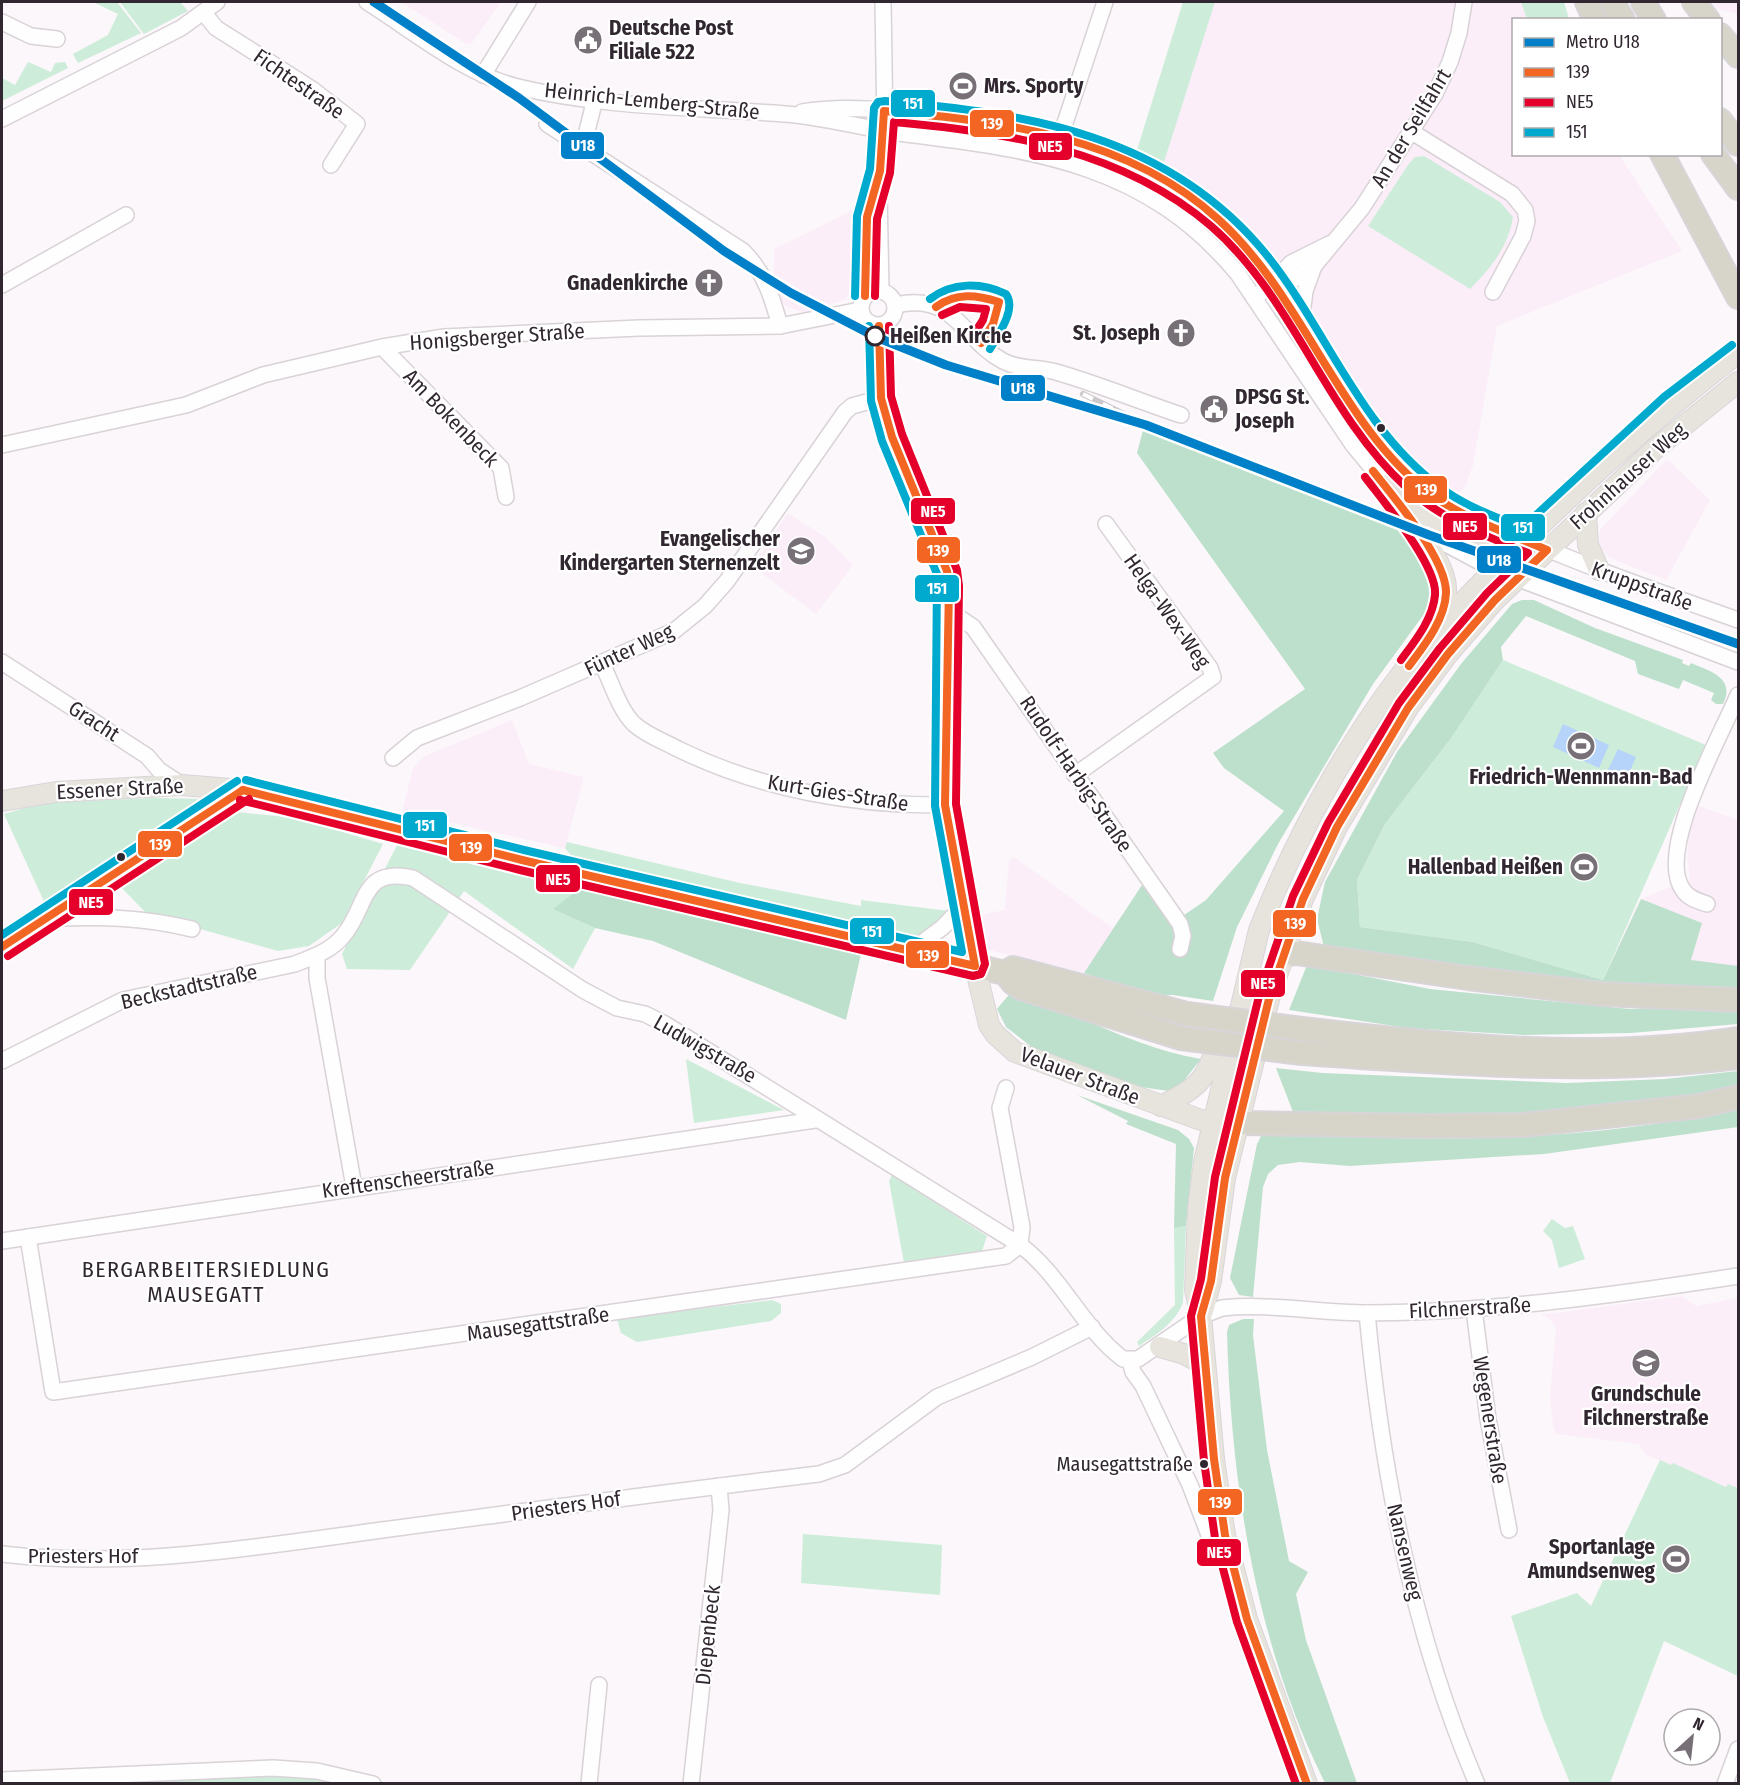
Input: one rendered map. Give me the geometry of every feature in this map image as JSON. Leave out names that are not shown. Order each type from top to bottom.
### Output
[{"type":"highway","points":[[1587,2],[1594,18]]},
{"type":"highway","points":[[1612,2],[1622,18]]},
{"type":"highway","points":[[1643,2],[1653,18]]},
{"type":"highway","points":[[1694,2],[1706,18]]},
{"type":"highway","points":[[1722,37],[1738,56]]},
{"type":"highway","points":[[1722,123],[1738,144]]},
{"type":"highway","points":[[1663,156],[1738,297]]},
{"type":"highway","points":[[1714,156],[1738,188]]},
{"type":"highway","points":[[1284,954],[1296,953],[1468,978],[1602,994],[1738,1000]]},
{"type":"highway","points":[[975,966],[1005,973],[1013,983],[1022,988],[1181,1038],[1302,1053],[1453,1064],[1599,1068],[1738,1057]]},
{"type":"highway","points":[[1005,973],[1013,968],[1187,1014],[1456,1045],[1600,1051],[1694,1046],[1738,1039]]},
{"type":"highway","points":[[1240,1123],[1523,1125],[1700,1106],[1738,1097]]},
{"type":"main road","name":"Frohnhauser Weg","points":[[1202,1316],[1195,1290],[1198,1209],[1211,1122],[1250,962],[1272,897],[1350,750],[1427,642],[1493,569],[1671,405],[1738,353]]},
{"type":"main road","name":"Frohnhauser Weg","points":[[1202,1316],[1211,1281],[1225,1178],[1269,999],[1303,899],[1337,827],[1408,708],[1448,654],[1516,578],[1656,448],[1738,382]]},
{"type":"main road","points":[[1384,484],[1436,559],[1444,577],[1447,591],[1443,607],[1427,642]]},
{"type":"main road","points":[[1411,508],[1486,541],[1521,544],[1546,550]]},
{"type":"main road","points":[[1586,513],[1588,545],[1599,570]]},
{"type":"main road","name":"Essener Straße","points":[[2,801],[56,792],[182,785],[243,790],[522,860],[975,966]]},
{"type":"main road","points":[[1161,1106],[1197,1085],[1210,1067],[1241,946],[1251,925],[1272,897]]},
{"type":"main road","points":[[1250,962],[1284,954]]},
{"type":"main road","name":"Velauer Straße","points":[[975,966],[989,1025],[994,1034],[1015,1052],[1211,1122],[1240,1123]]},
{"type":"main road","points":[[1202,1316],[1214,1459],[1225,1535],[1247,1619],[1307,1784]]},
{"type":"main road","points":[[1160,1347],[1184,1354],[1206,1365]]},
{"type":"street","points":[[2,120],[181,28],[217,2]]},
{"type":"street","name":"Heinrich-Lemberg-Straße","points":[[368,2],[483,75],[518,87],[595,99],[712,110],[787,114],[885,131],[1025,150],[1125,184],[1195,228],[1218,249],[1254,298],[1353,445],[1384,484],[1446,544],[1493,569]]},
{"type":"street","points":[[483,75],[528,2]]},
{"type":"street","points":[[881,291],[879,176],[885,131],[883,2]]},
{"type":"street","points":[[1061,135],[1105,2]]},
{"type":"street","name":"An der Seilfahrt","points":[[1273,283],[1293,280],[1314,266],[1362,208],[1412,132],[1450,62],[1459,33],[1464,2]]},
{"type":"street","name":"Fichtestraße","points":[[204,13],[216,28],[312,89],[357,124],[331,165]]},
{"type":"street","points":[[2,22],[31,36],[57,39]]},
{"type":"street","points":[[583,147],[595,99]]},
{"type":"street","name":"Heinrich-Lemberg-Straße","points":[[787,114],[820,109],[884,111],[1022,127],[1061,135],[1103,148],[1142,165],[1194,199],[1230,231],[1255,258],[1301,323],[1366,425],[1410,477],[1432,496],[1521,544]]},
{"type":"street","points":[[547,124],[743,252],[753,261],[770,287],[780,326]]},
{"type":"street","points":[[1412,132],[1512,194],[1526,210],[1527,221],[1523,236],[1493,292]]},
{"type":"street","points":[[879,176],[867,217],[864,318],[870,324],[879,326],[891,320],[896,305]]},
{"type":"street","points":[[2,285],[126,215]]},
{"type":"street","name":"An der Seilfahrt","points":[[1254,298],[1273,283],[1291,263],[1332,242]]},
{"type":"street","points":[[1301,323],[1305,291],[1314,266]]},
{"type":"street","points":[[863,303],[881,291],[888,293],[896,305]]},
{"type":"street","name":"Honigsberger Straße","points":[[2,445],[186,405],[263,375],[382,347],[444,337],[639,328],[780,326],[863,303]]},
{"type":"street","points":[[896,305],[914,303],[936,307],[962,324],[992,355],[1006,363],[1066,375],[1181,416]]},
{"type":"street","points":[[879,326],[881,398],[892,437],[947,571],[945,805],[975,966]]},
{"type":"street","name":"Am Bokenbeck","points":[[382,347],[501,468],[506,497]]},
{"type":"street","name":"Fünter Weg","points":[[393,758],[417,738],[602,663],[674,631],[718,593],[837,422],[852,406],[881,398]]},
{"type":"street","name":"Helga-Wex-Weg","points":[[1075,775],[1213,677],[1210,668],[1106,525]]},
{"type":"street","name":"Kruppstraße","points":[[1546,550],[1738,620]]},
{"type":"street","name":"Kruppstraße","points":[[1493,569],[1738,662]]},
{"type":"street","name":"Rudolf-Harbig-Straße","points":[[948,610],[973,627],[1180,924],[1183,936],[1180,949]]},
{"type":"street","name":"Gracht","points":[[2,662],[147,756],[159,770],[182,785]]},
{"type":"street","name":"Kurt-Gies-Straße","points":[[602,663],[632,722],[643,731],[696,758],[779,787],[861,800],[945,805]]},
{"type":"street","points":[[1707,904],[1691,898],[1682,890],[1676,867],[1676,850],[1684,817],[1738,695]]},
{"type":"street","points":[[2,947],[243,790]]},
{"type":"street","name":"Ludwigstraße","points":[[382,876],[397,874],[413,878],[583,990],[617,1008],[645,1014],[665,1024],[797,1104],[815,1120],[824,1122],[1020,1245]]},
{"type":"street","name":"Beckstadtstraße","points":[[2,1060],[123,1000],[294,963],[316,956],[345,935],[371,884],[382,876]]},
{"type":"street","points":[[912,950],[943,927],[963,906]]},
{"type":"street","points":[[45,919],[127,917],[159,921],[192,929]]},
{"type":"street","points":[[316,956],[316,978],[354,1187]]},
{"type":"street","name":"Velauer Straße","points":[[1006,1088],[1000,1108],[1022,1227],[1020,1245]]},
{"type":"street","name":"Kreftenscheerstraße","points":[[2,1241],[815,1120]]},
{"type":"street","name":"Mausegattstraße","points":[[28,1237],[53,1392],[1006,1256],[1020,1245]]},
{"type":"street","points":[[1020,1245],[1034,1256],[1115,1354],[1130,1361],[1160,1347],[1202,1316]]},
{"type":"street","name":"Filchnerstraße","points":[[1202,1316],[1233,1307],[1367,1313],[1474,1309],[1595,1299],[1738,1276]]},
{"type":"street","name":"Wegenerstraße","points":[[1474,1309],[1488,1419],[1509,1530]]},
{"type":"street","name":"Nansenweg","points":[[1367,1313],[1382,1436],[1401,1544],[1443,1691],[1477,1784]]},
{"type":"street","name":"Priesters Hof","points":[[2,1554],[27,1557],[162,1557],[819,1474],[845,1465],[937,1397],[1032,1357],[1092,1327]]},
{"type":"street","points":[[1130,1361],[1133,1372],[1143,1386],[1190,1485],[1209,1535]]},
{"type":"street","name":"Diepenbeck","points":[[691,1784],[721,1510],[719,1485]]},
{"type":"street","points":[[589,1784],[599,1685]]},
{"type":"street","points":[[1725,1784],[1738,1749]]},
{"type":"street","points":[[2,1780],[273,1768],[317,1771],[373,1784]]},
{"type":"shaded area","points":[[401,2],[501,2],[471,44],[465,43]]},
{"type":"shaded area","points":[[1215,2],[1521,2],[1527,18],[1512,18],[1512,156],[1620,156],[1682,251],[1497,326],[1473,465],[1466,485],[1455,499],[1427,479],[1400,453],[1271,254],[1216,201],[1163,165]]},
{"type":"shaded area","points":[[1711,2],[1738,2],[1738,14],[1718,9]]},
{"type":"shaded area","points":[[859,207],[856,279],[849,295],[844,300],[805,313],[781,304],[774,290],[774,249]]},
{"type":"shaded area","points":[[1667,459],[1710,500],[1666,580],[1610,558],[1602,549],[1599,537],[1600,530]]},
{"type":"shaded area","name":"Evangelischer Kindergarten Sternenzelt","points":[[788,513],[825,537],[853,565],[816,614],[752,566]]},
{"type":"shaded area","points":[[512,720],[529,764],[584,777],[565,848],[402,812],[413,768],[423,757]]},
{"type":"shaded area","points":[[1699,806],[1738,820],[1738,974],[1603,980],[1641,899],[1690,879],[1687,853],[1690,830]]},
{"type":"shaded area","points":[[1014,857],[1114,929],[1084,973],[985,949],[979,915],[1005,910],[1009,860]]},
{"type":"shaded area","name":"Grundschule Filchnerstraße","points":[[1682,1296],[1696,1306],[1738,1298],[1738,1488],[1728,1484],[1727,1487],[1673,1463],[1671,1466],[1645,1454],[1639,1444],[1556,1434],[1553,1425],[1550,1398],[1556,1328],[1550,1318],[1542,1315]]},
{"type":"green space","points":[[93,2],[117,2],[141,33],[78,63],[73,54],[108,35],[118,14]]},
{"type":"green space","points":[[120,2],[180,2],[188,11],[144,34]]},
{"type":"green space","points":[[1183,2],[1215,2],[1163,165],[1137,150]]},
{"type":"green space","points":[[1521,2],[1564,2],[1569,18],[1527,18]]},
{"type":"green space","points":[[28,62],[51,72],[55,63],[65,62],[68,68],[2,101],[2,78],[15,85]]},
{"type":"green space","points":[[1054,146],[1110,159],[1159,185],[1205,220],[1247,259],[1242,263],[1193,215],[1114,172],[1054,150]]},
{"type":"green space","points":[[1424,156],[1500,202],[1513,217],[1511,228],[1498,256],[1470,289],[1368,226],[1408,165],[1415,157]]},
{"type":"green space","points":[[1281,307],[1373,447],[1370,450],[1367,450],[1273,313]]},
{"type":"green space","points":[[1143,430],[1400,530],[1429,572],[1432,590],[1427,610],[1373,684],[1278,844],[1237,927],[1213,1001],[1173,995],[1146,996],[1084,973],[1142,885],[1171,924],[1206,900],[1284,811],[1224,768],[1213,753],[1305,689],[1137,453]]},
{"type":"green space","points":[[1522,600],[1534,600],[1595,628],[1683,660],[1682,663],[1689,666],[1691,663],[1713,673],[1724,682],[1726,688],[1723,704],[1716,704],[1711,700],[1714,693],[1683,680],[1679,689],[1638,674],[1635,661],[1526,616],[1501,647],[1503,660],[1452,737],[1385,824],[1357,880],[1360,927],[1473,942],[1603,980],[1641,899],[1702,923],[1691,960],[1738,966],[1738,988],[1634,986],[1582,982],[1324,947],[1317,919],[1325,882],[1397,752],[1461,664],[1512,604]]},
{"type":"green space","points":[[1503,660],[1706,745],[1603,980],[1473,942],[1360,927],[1357,880],[1385,824],[1452,737]]},
{"type":"green space","points":[[154,798],[206,799],[205,805],[47,908],[4,814],[43,803]]},
{"type":"green space","points":[[237,812],[296,818],[383,844],[342,923],[309,946],[278,951],[147,914],[118,884]]},
{"type":"green space","points":[[567,842],[740,883],[861,906],[861,900],[949,911],[923,933],[902,937],[574,859],[565,848]]},
{"type":"green space","points":[[397,845],[580,888],[554,909],[595,928],[573,969],[464,891],[410,970],[347,969],[342,954]]},
{"type":"green space","points":[[580,888],[801,935],[861,954],[846,1020],[653,941],[595,928],[553,909]]},
{"type":"green space","points":[[1307,965],[1430,989],[1630,1009],[1738,1006],[1738,1024],[1631,1033],[1524,1035],[1408,1028],[1289,1010]]},
{"type":"green space","points":[[1012,991],[1152,1047],[1201,1059],[1186,1078],[1188,1084],[1169,1091],[1140,1087],[1033,1048],[1006,1027],[997,1009]]},
{"type":"green space","points":[[686,1059],[784,1110],[694,1123]]},
{"type":"green space","points":[[1276,1068],[1322,1073],[1567,1083],[1665,1079],[1738,1071],[1738,1090],[1557,1116],[1321,1116],[1293,1112]]},
{"type":"green space","points":[[1077,1095],[1178,1130],[1189,1139],[1194,1148],[1186,1226],[1174,1228],[1176,1144],[1126,1124],[1128,1121]]},
{"type":"green space","points":[[1738,1107],[1738,1127],[1544,1154],[1350,1166],[1300,1162],[1278,1165],[1268,1174],[1263,1187],[1253,1297],[1239,1295],[1230,1278],[1257,1144],[1262,1134],[1400,1138],[1539,1136],[1658,1123],[1699,1117]]},
{"type":"green space","points":[[892,1175],[987,1236],[982,1251],[904,1263],[889,1181]]},
{"type":"green space","points":[[1552,1219],[1565,1228],[1573,1226],[1585,1259],[1559,1268],[1552,1240],[1543,1231]]},
{"type":"green space","points":[[1186,1226],[1183,1303],[1170,1323],[1139,1346],[1137,1342],[1175,1305],[1174,1228]]},
{"type":"green space","points":[[772,1300],[781,1304],[781,1313],[771,1321],[637,1342],[621,1333],[617,1319]]},
{"type":"green space","points":[[1243,1319],[1254,1319],[1253,1335],[1267,1450],[1289,1561],[1308,1572],[1296,1594],[1306,1640],[1357,1783],[1325,1783],[1301,1730],[1281,1676],[1265,1620],[1252,1563],[1234,1448],[1227,1332],[1229,1325]]},
{"type":"green space","points":[[1660,1460],[1671,1465],[1673,1463],[1726,1487],[1728,1484],[1738,1488],[1738,1676],[1664,1641],[1610,1783],[1570,1783],[1543,1717],[1511,1616],[1577,1593],[1591,1606]]},
{"type":"green space","points":[[803,1534],[942,1545],[940,1595],[801,1583]]},
{"type":"green space","points":[[287,1773],[350,1783],[160,1784],[160,1781]]},
{"type":"water","name":"Friedrich-Wennmann-Bad","points":[[1563,724],[1609,745],[1599,768],[1553,747]]},
{"type":"water","points":[[1618,749],[1636,757],[1626,780],[1607,772]]},
{"type":"railway","points":[[1083,394],[1146,425]]},
{"type":"metro line","name":"U18","points":[[374,2],[519,98],[724,251],[791,293],[876,337],[946,365],[1146,425],[1429,535],[1738,644]]},
{"type":"transit line","name":"151","points":[[855,296],[857,216],[870,169],[874,108],[878,102],[885,101],[991,113],[1042,123],[1092,137],[1140,156],[1185,181],[1227,213],[1265,253],[1287,282],[1366,407],[1388,437],[1413,464],[1441,488],[1460,500],[1522,528],[1664,397],[1732,345]]},
{"type":"transit line","name":"139","points":[[865,296],[867,217],[880,171],[884,111],[973,120],[1061,138],[1104,151],[1145,169],[1183,192],[1219,220],[1249,251],[1276,286],[1347,399],[1400,467],[1432,495],[1459,512],[1547,550],[1495,600],[1448,654],[1408,708],[1337,827],[1303,899],[1269,999],[1225,1178],[1211,1281],[1201,1316],[1214,1459],[1225,1535],[1247,1619],[1307,1784]]},
{"type":"transit line","name":"NE5","points":[[875,296],[877,219],[890,173],[894,122],[1020,139],[1062,149],[1101,162],[1140,179],[1176,200],[1211,226],[1240,255],[1288,321],[1353,425],[1406,487],[1449,517],[1528,553],[1487,593],[1440,648],[1399,703],[1328,823],[1293,896],[1259,996],[1215,1177],[1201,1279],[1191,1316],[1204,1461],[1215,1538],[1237,1622],[1296,1784]]},
{"type":"transit line","name":"151","points":[[930,299],[948,289],[967,286],[987,287],[1006,294],[1009,300],[1008,314],[990,349]]},
{"type":"transit line","name":"139","points":[[936,307],[951,299],[967,296],[999,302],[993,324],[981,343]]},
{"type":"transit line","name":"NE5","points":[[942,315],[960,307],[986,309],[983,320],[972,337]]},
{"type":"transit line","name":"151","points":[[246,780],[524,850],[962,952],[935,806],[937,574],[882,441],[871,401],[869,326]]},
{"type":"transit line","name":"139","points":[[243,790],[522,860],[975,966],[945,805],[949,586],[947,571],[892,437],[881,398],[879,326]]},
{"type":"transit line","name":"NE5","points":[[240,800],[520,870],[973,976],[981,974],[985,964],[956,804],[959,586],[957,570],[902,434],[891,396],[889,326]]},
{"type":"transit line","name":"139","points":[[1373,471],[1418,529],[1444,579],[1445,603],[1438,623],[1409,666]]},
{"type":"transit line","name":"NE5","points":[[1365,477],[1408,534],[1434,583],[1435,595],[1431,613],[1401,660]]},
{"type":"transit line","name":"151","points":[[2,935],[237,781]]},
{"type":"transit line","name":"139","points":[[2,947],[243,790]]},
{"type":"transit line","name":"NE5","points":[[8,956],[249,799]]},
{"type":"place","name":"Deutsche Post Filiale 522","points":[[588,40]]},
{"type":"place","name":"Mrs. Sporty","points":[[963,86]]},
{"type":"place","name":"Gnadenkirche","points":[[709,283]]},
{"type":"place","name":"St. Joseph","points":[[1181,333]]},
{"type":"place","name":"Heißen Kirche","points":[[875,336]]},
{"type":"place","name":"DPSG St. Joseph","points":[[1214,409]]},
{"type":"place","name":"Evangelischer Kindergarten Sternenzelt","points":[[801,551]]},
{"type":"place","name":"Friedrich-Wennmann-Bad","points":[[1581,746]]},
{"type":"place","name":"Hallenbad Heißen","points":[[1584,867]]},
{"type":"place","name":"Grundschule Filchnerstraße","points":[[1646,1363]]},
{"type":"place","name":"Mausegattstraße","points":[[1204,1464]]},
{"type":"place","name":"Sportanlage Amundsenweg","points":[[1676,1559]]},
{"type":"district","name":"BERGARBEITERSIEDLUNG MAUSEGATT","points":[[206,1282]]}]
